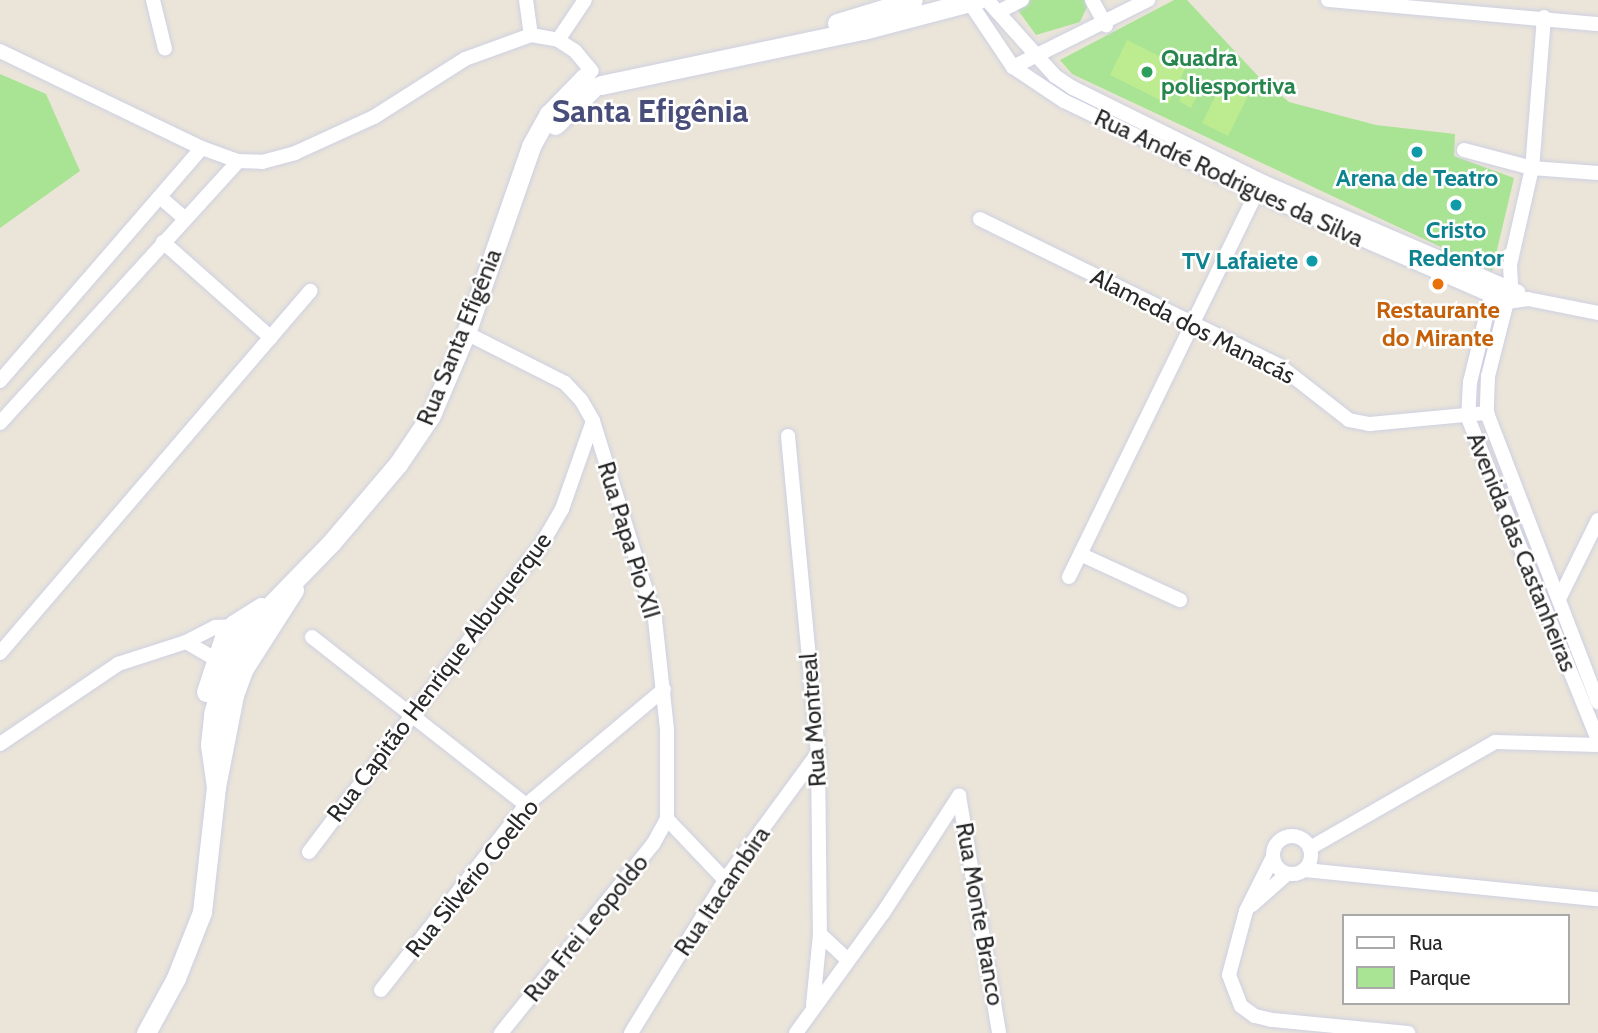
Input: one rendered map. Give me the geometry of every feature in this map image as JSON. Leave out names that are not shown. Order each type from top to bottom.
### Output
[{"type":"main road","points":[[591,76],[841,22],[913,0]]},
{"type":"main road","points":[[591,76],[975,1]]},
{"type":"main road","name":"Rua Santa Efigênia","points":[[246,634],[298,582],[416,440],[466,333],[520,179],[551,130],[591,76]]},
{"type":"main road","name":"Rua Santa Efigênia","points":[[216,787],[210,745],[216,699],[228,664],[246,634],[272,602],[298,582]]},
{"type":"main road","points":[[228,664],[246,634]]},
{"type":"main road","name":"Rua Santa Efigênia","points":[[146,1033],[176,978],[202,912],[228,664]]},
{"type":"street","points":[[153,0],[165,49]]},
{"type":"street","points":[[526,0],[531,35]]},
{"type":"street","points":[[558,40],[585,0]]},
{"type":"street","points":[[998,12],[1021,0]]},
{"type":"street","points":[[1092,0],[1106,25]]},
{"type":"street","points":[[1013,67],[1106,25],[1149,0]]},
{"type":"street","points":[[1328,0],[1544,17],[1598,24]]},
{"type":"street","name":"Rua André Rodrigues da Silva","points":[[975,1],[998,12],[1036,57],[1073,88],[1251,176],[1511,286],[1528,299]]},
{"type":"street","name":"Rua André Rodrigues da Silva","points":[[975,1],[1013,67],[1065,102],[1256,193],[1491,296],[1507,302],[1528,299],[1598,313]]},
{"type":"street","name":"Avenida das Castanheiras","points":[[1544,17],[1532,168],[1510,265],[1511,286],[1488,376],[1487,413],[1598,702]]},
{"type":"street","points":[[0,51],[202,148],[239,161],[262,162],[295,153],[374,117],[465,60],[531,35],[558,40],[591,76]]},
{"type":"street","points":[[0,381],[202,148]]},
{"type":"street","points":[[1464,150],[1532,168],[1598,173]]},
{"type":"street","points":[[0,423],[239,161]]},
{"type":"street","points":[[1069,577],[1256,193]]},
{"type":"street","points":[[160,197],[185,219]]},
{"type":"street","name":"Alameda dos Manacás","points":[[980,219],[1280,366],[1349,420],[1370,424],[1468,418],[1487,413]]},
{"type":"street","points":[[163,242],[271,338]]},
{"type":"street","points":[[1495,280],[1510,265]]},
{"type":"street","name":"Avenida das Castanheiras","points":[[1495,280],[1470,382],[1468,418],[1598,742]]},
{"type":"street","points":[[0,653],[310,291]]},
{"type":"street","name":"Rua Papa Pio XII","points":[[466,333],[565,383],[582,400],[593,421],[654,619],[664,689],[667,819]]},
{"type":"street","name":"Rua Capitão Henrique Albuquerque","points":[[309,852],[540,547],[562,509],[593,421]]},
{"type":"street","name":"Rua Montreal","points":[[788,436],[818,753],[820,934],[813,1005]]},
{"type":"street","points":[[1559,599],[1598,520]]},
{"type":"street","points":[[1082,555],[1180,600]]},
{"type":"street","points":[[0,744],[118,664],[186,642],[215,627],[246,634]]},
{"type":"street","points":[[312,637],[526,805]]},
{"type":"street","points":[[186,642],[228,664]]},
{"type":"street","name":"Rua Silvério Coelho","points":[[381,990],[526,805],[664,689]]},
{"type":"street","points":[[1408,1033],[1272,1020],[1255,1016],[1241,1006],[1228,975],[1246,911],[1273,857],[1276,845],[1285,838],[1308,845],[1325,838],[1495,742],[1598,742]]},
{"type":"street","name":"Rua Itacambira","points":[[631,1033],[725,880],[818,753]]},
{"type":"street","name":"Rua Monte Branco","points":[[848,960],[960,796],[999,1033]]},
{"type":"street","points":[[667,819],[725,880]]},
{"type":"street","name":"Rua Frei Leopoldo","points":[[500,1033],[621,890],[667,819]]},
{"type":"street","points":[[1307,868],[1308,845]]},
{"type":"street","points":[[1273,857],[1287,874]]},
{"type":"street","points":[[1246,911],[1287,874],[1307,868],[1329,873],[1598,899]]},
{"type":"street","points":[[796,1033],[813,1005],[848,960],[820,934]]},
{"type":"green space","points":[[1031,0],[1086,0],[1087,7],[1080,22],[1036,35],[1015,6]]},
{"type":"green space","points":[[1174,0],[1187,0],[1258,76],[1289,102],[1376,125],[1455,134],[1454,156],[1514,178],[1492,271],[1072,74],[1060,60]]},
{"type":"green space","name":"Quadra poliesportiva","points":[[1127,40],[1185,69],[1168,104],[1110,75]]},
{"type":"green space","points":[[0,74],[46,94],[80,171],[0,228]]},
{"type":"green space","points":[[1192,74],[1205,80],[1191,108],[1179,101]]},
{"type":"green space","points":[[1224,79],[1250,92],[1228,136],[1202,123]]},
{"type":"place","name":"Quadra poliesportiva","points":[[1147,72]]},
{"type":"place","name":"Arena de Teatro","points":[[1417,152]]},
{"type":"place","name":"Cristo Redentor","points":[[1456,205]]},
{"type":"place","name":"TV Lafaiete","points":[[1312,261]]},
{"type":"place","name":"Restaurante do Mirante","points":[[1438,284]]},
{"type":"district","name":"Santa Efigênia","points":[[650,111]]}]
